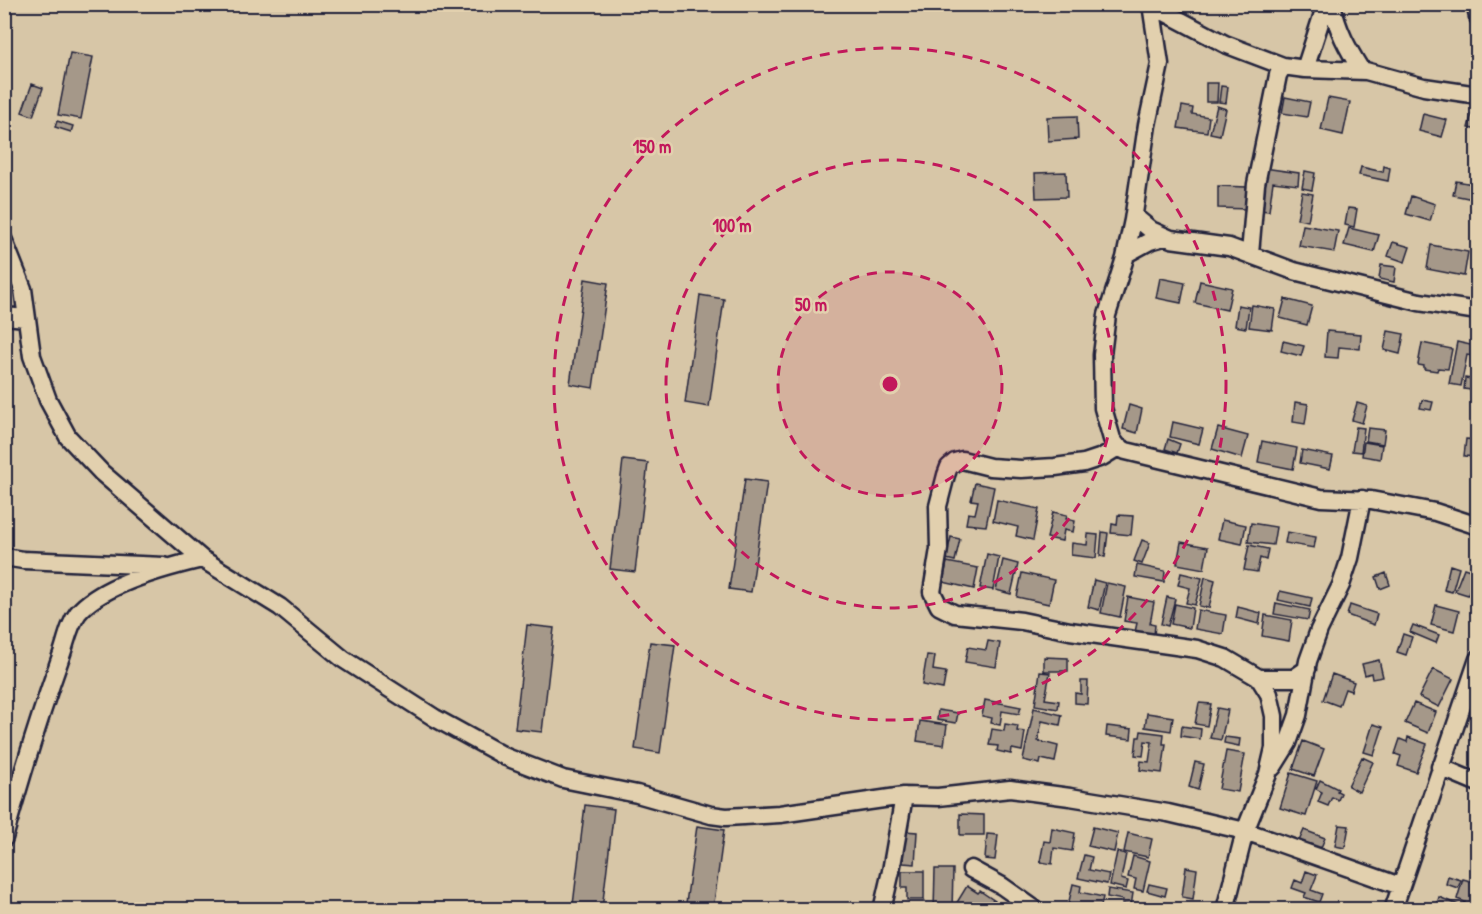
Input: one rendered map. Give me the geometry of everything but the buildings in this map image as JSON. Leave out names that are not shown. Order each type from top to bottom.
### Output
[{"type":"street","points":[[1305,69],[1326,4]]},
{"type":"street","points":[[1332,4],[1334,18],[1344,42],[1361,70]]},
{"type":"street","points":[[1475,4],[1478,17]]},
{"type":"street","points":[[1151,5],[1226,44],[1283,66],[1305,69],[1361,70],[1424,87],[1478,95]]},
{"type":"street","points":[[1151,5],[1160,64],[1147,125],[1134,216],[1126,254],[1107,315],[1102,355],[1103,408],[1112,439],[1118,447],[1126,451],[1321,498],[1362,500],[1435,512],[1478,526]]},
{"type":"street","points":[[1250,254],[1256,184],[1278,75],[1283,66]]},
{"type":"street","points":[[1134,216],[1164,237],[1229,247],[1294,271],[1419,302],[1478,311]]},
{"type":"street","points":[[1126,254],[1150,241],[1164,237]]},
{"type":"street","points":[[4,241],[23,290],[32,356],[48,400],[68,437],[102,473],[202,559],[279,607],[344,659],[376,681],[506,757],[562,779],[637,794],[711,815],[726,817],[780,814],[904,796],[946,796],[1010,789],[1168,813],[1245,831],[1400,886]]},
{"type":"street","points":[[4,316],[26,318]]},
{"type":"street","points":[[1118,447],[1102,457],[1084,463],[1055,467],[1021,469],[962,460],[955,462],[946,475],[938,506],[939,549],[932,592],[939,606],[955,614],[1022,621],[1070,631],[1163,643],[1197,650],[1225,658],[1259,678],[1269,694],[1274,716],[1274,748],[1268,774],[1245,831],[1225,909]]},
{"type":"street","points":[[1268,774],[1288,743],[1298,715],[1306,669],[1319,630],[1341,585],[1350,558],[1362,500]]},
{"type":"street","points":[[4,557],[23,560],[174,566]]},
{"type":"street","points":[[4,838],[40,712],[69,629],[78,613],[92,601],[120,585],[202,559]]},
{"type":"street","points":[[1393,909],[1478,659]]},
{"type":"street","points":[[1259,678],[1294,678],[1306,669]]},
{"type":"street","points":[[1440,767],[1478,783]]},
{"type":"street","points":[[882,909],[904,796]]},
{"type":"street","points":[[970,869],[1002,886],[1036,909]]}]
